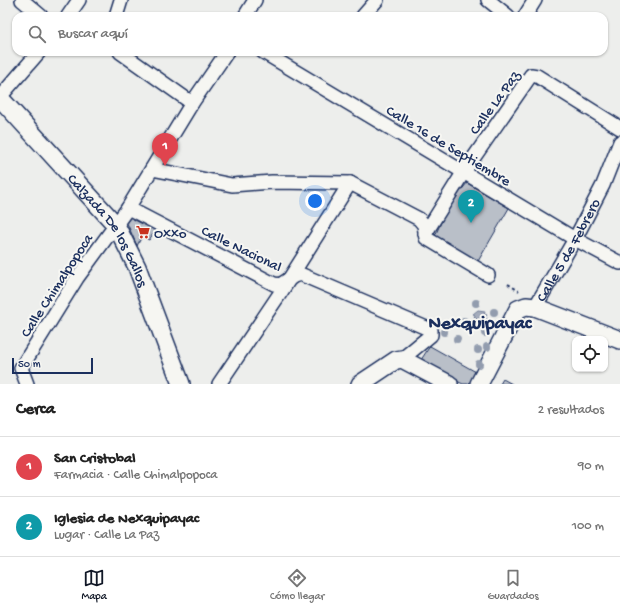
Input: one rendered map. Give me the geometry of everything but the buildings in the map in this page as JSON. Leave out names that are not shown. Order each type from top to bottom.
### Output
[{"type":"main road","name":"Calzada De los Gallos","points":[[0,97],[116,225],[140,274],[181,384]]},
{"type":"main road","name":"Calle 5 de Febrero","points":[[479,384],[518,309],[526,306],[535,307]]},
{"type":"main road","points":[[535,307],[620,340]]},
{"type":"main road","points":[[360,384],[396,360],[402,359],[449,384]]},
{"type":"street","points":[[22,0],[36,12]]},
{"type":"street","points":[[71,12],[79,0]]},
{"type":"street","points":[[118,12],[122,0]]},
{"type":"street","points":[[248,12],[255,0]]},
{"type":"street","points":[[366,12],[376,0]]},
{"type":"street","points":[[488,0],[503,12]]},
{"type":"street","points":[[528,12],[535,0]]},
{"type":"street","points":[[0,97],[36,56]]},
{"type":"street","points":[[126,56],[192,103]]},
{"type":"street","name":"Calle Chimalpopoca","points":[[25,380],[21,368],[77,278],[128,208],[192,103],[224,56]]},
{"type":"street","name":"Calle 16 de Septiembre","points":[[270,56],[463,173],[575,239],[620,263]]},
{"type":"street","name":"Calle La Paz","points":[[425,234],[463,173],[532,75],[537,76],[620,128]]},
{"type":"street","name":"Calle 5 de Febrero","points":[[535,307],[575,239],[603,185],[620,142]]},
{"type":"street","points":[[152,169],[232,185],[272,182],[350,183],[419,219],[424,225],[426,238],[488,275]]},
{"type":"street","points":[[219,384],[350,183]]},
{"type":"street","name":"Calle Nacional","points":[[128,208],[274,284],[280,284],[300,274],[431,330],[431,335],[402,359]]},
{"type":"path","points":[[508,284],[519,291]]},
{"type":"water","points":[[478,310],[485,311],[484,314],[487,315],[485,318],[488,319],[487,322],[484,321],[479,324],[476,322],[477,319],[474,318],[475,315],[473,314]]},
{"type":"place","name":"San Cristobal","points":[[165,166]]},
{"type":"place","name":"Iglesia de Nexquipayac","points":[[471,223]]},
{"type":"place","name":"Oxxo","points":[[143,232]]},
{"type":"district","name":"Nexquipayac","points":[[480,321]]}]
